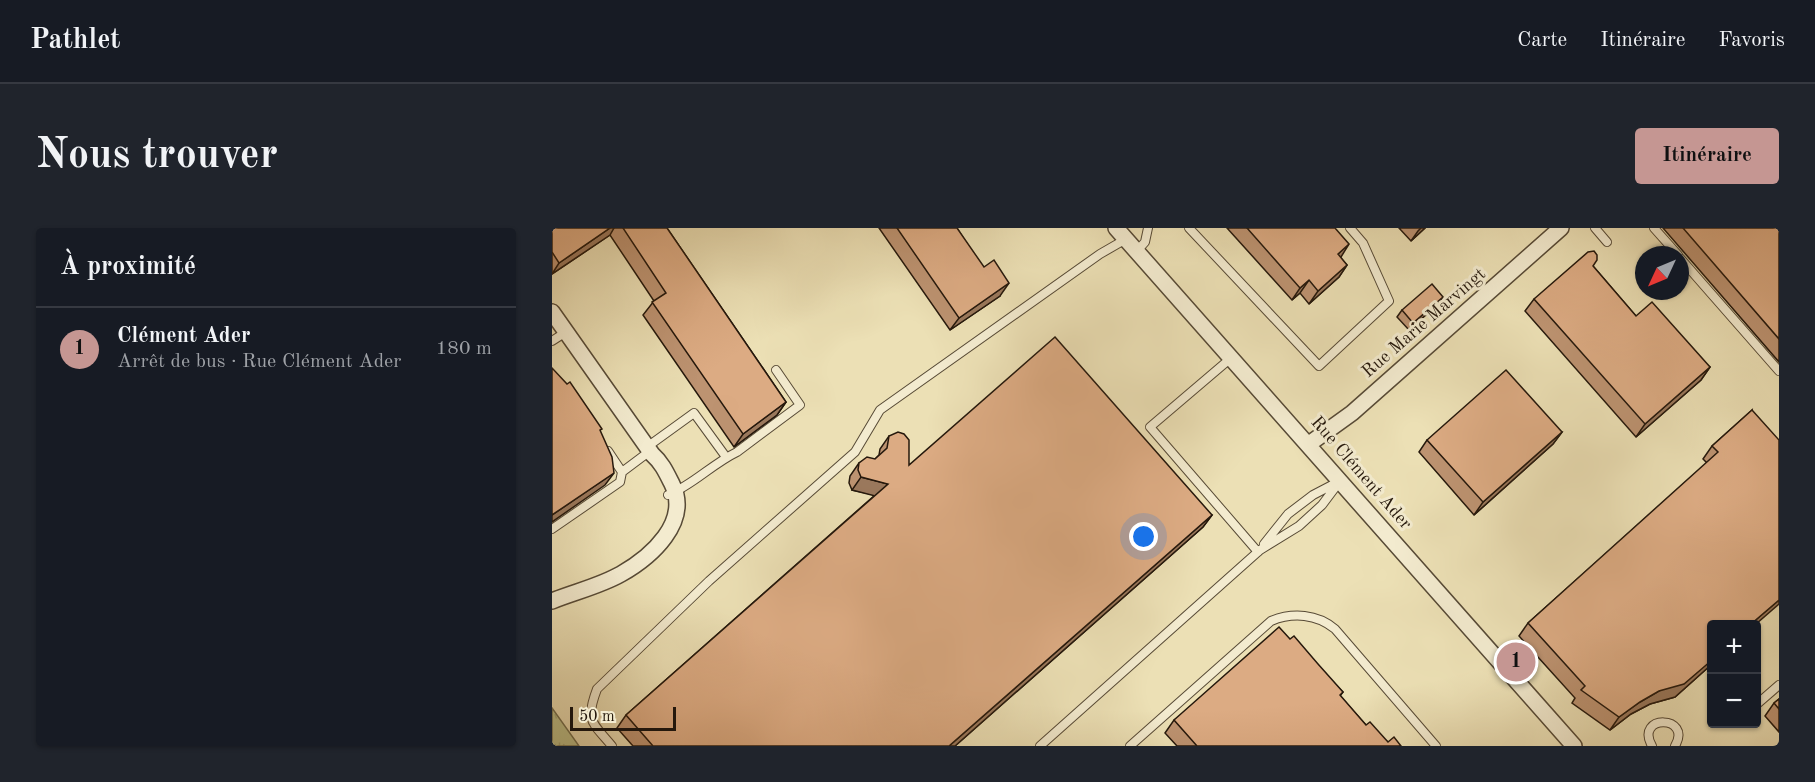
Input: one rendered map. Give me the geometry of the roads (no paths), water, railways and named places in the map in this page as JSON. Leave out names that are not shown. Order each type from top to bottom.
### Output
[{"type":"street","name":"Rue Marie Marvingt","points":[[1309,444],[1352,413],[1561,228]]},
{"type":"street","name":"Rue Clément Ader","points":[[1121,234],[1574,746]]},
{"type":"street","points":[[552,312],[650,451],[661,462],[678,505],[669,531],[639,563],[619,576],[552,601]]},
{"type":"street","points":[[552,593],[610,571],[637,554],[658,534],[667,519],[672,493]]},
{"type":"lane","points":[[1137,251],[1145,242],[1148,228]]},
{"type":"lane","points":[[1189,228],[1319,366],[1389,301],[1363,243],[1350,228]]},
{"type":"lane","points":[[1595,228],[1607,242]]},
{"type":"lane","points":[[1654,228],[1670,246]]},
{"type":"lane","points":[[612,746],[593,724],[590,710],[597,689],[709,581],[855,452],[880,410],[1100,254],[1121,234]]},
{"type":"lane","points":[[1689,268],[1779,371]]},
{"type":"lane","points":[[552,341],[566,332]]},
{"type":"lane","points":[[1232,358],[1150,427],[1259,551]]},
{"type":"lane","points":[[672,493],[689,485],[737,452],[800,405],[776,370]]},
{"type":"lane","points":[[552,529],[620,482],[622,472],[694,413],[726,458]]},
{"type":"lane","points":[[603,444],[622,472]]},
{"type":"lane","points":[[1259,551],[1288,514],[1312,495],[1340,481]]},
{"type":"lane","points":[[1040,746],[1259,551],[1299,526],[1322,505],[1340,481]]},
{"type":"lane","points":[[1130,746],[1271,621],[1285,616],[1304,615],[1318,618],[1335,629],[1436,746]]},
{"type":"lane","points":[[1761,701],[1779,685]]},
{"type":"lane","points":[[1652,746],[1649,741],[1650,731],[1656,723],[1666,722],[1675,726],[1678,731],[1676,746]]},
{"type":"place","name":"Clément Ader","points":[[1516,662]]}]
